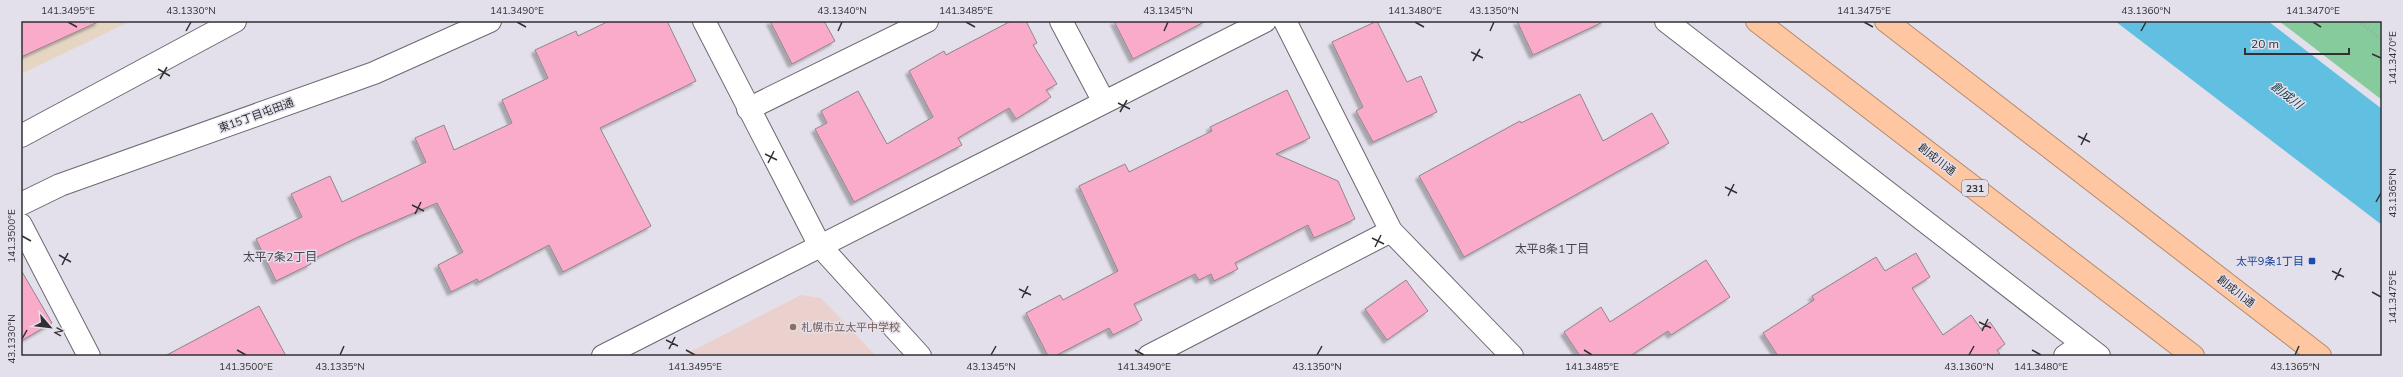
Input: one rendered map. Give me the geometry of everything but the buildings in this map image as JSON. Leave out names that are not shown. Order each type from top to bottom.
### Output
[{"type":"highway","name":"創成川通","points":[[1757,21],[2193,356]]},
{"type":"highway","name":"創成川通","points":[[1886,21],[2320,356]]},
{"type":"street","points":[[21,136],[235,21]]},
{"type":"street","name":"東15丁目屯田通","points":[[21,204],[60,185],[374,73],[490,21]]},
{"type":"street","points":[[704,21],[748,109],[820,246],[920,356]]},
{"type":"street","points":[[748,109],[927,21]]},
{"type":"street","points":[[1061,21],[1104,102]]},
{"type":"street","points":[[603,356],[1265,21]]},
{"type":"street","points":[[1285,21],[1391,231],[1512,356]]},
{"type":"street","points":[[1666,21],[2091,350]]},
{"type":"street","points":[[21,225],[89,356]]},
{"type":"street","points":[[1149,356],[1391,231]]},
{"type":"street","points":[[2065,356],[2091,350]]},
{"type":"path","points":[[2358,21],[2382,40]]},
{"type":"shaded area","points":[[21,21],[131,21],[21,74]]},
{"type":"shaded area","name":"札幌市立太平中学校","points":[[801,295],[821,298],[876,356],[682,356]]},
{"type":"green space","points":[[2279,21],[2382,21],[2382,100]]},
{"type":"water","name":"創成川","points":[[2115,21],[2268,21],[2382,109],[2382,225]]},
{"type":"place","name":"太平9条1丁目","points":[[2312,261]]},
{"type":"place","name":"札幌市立太平中学校","points":[[793,327]]},
{"type":"district","name":"太平8条1丁目","points":[[1552,248]]},
{"type":"district","name":"太平7条2丁目","points":[[280,256]]}]
